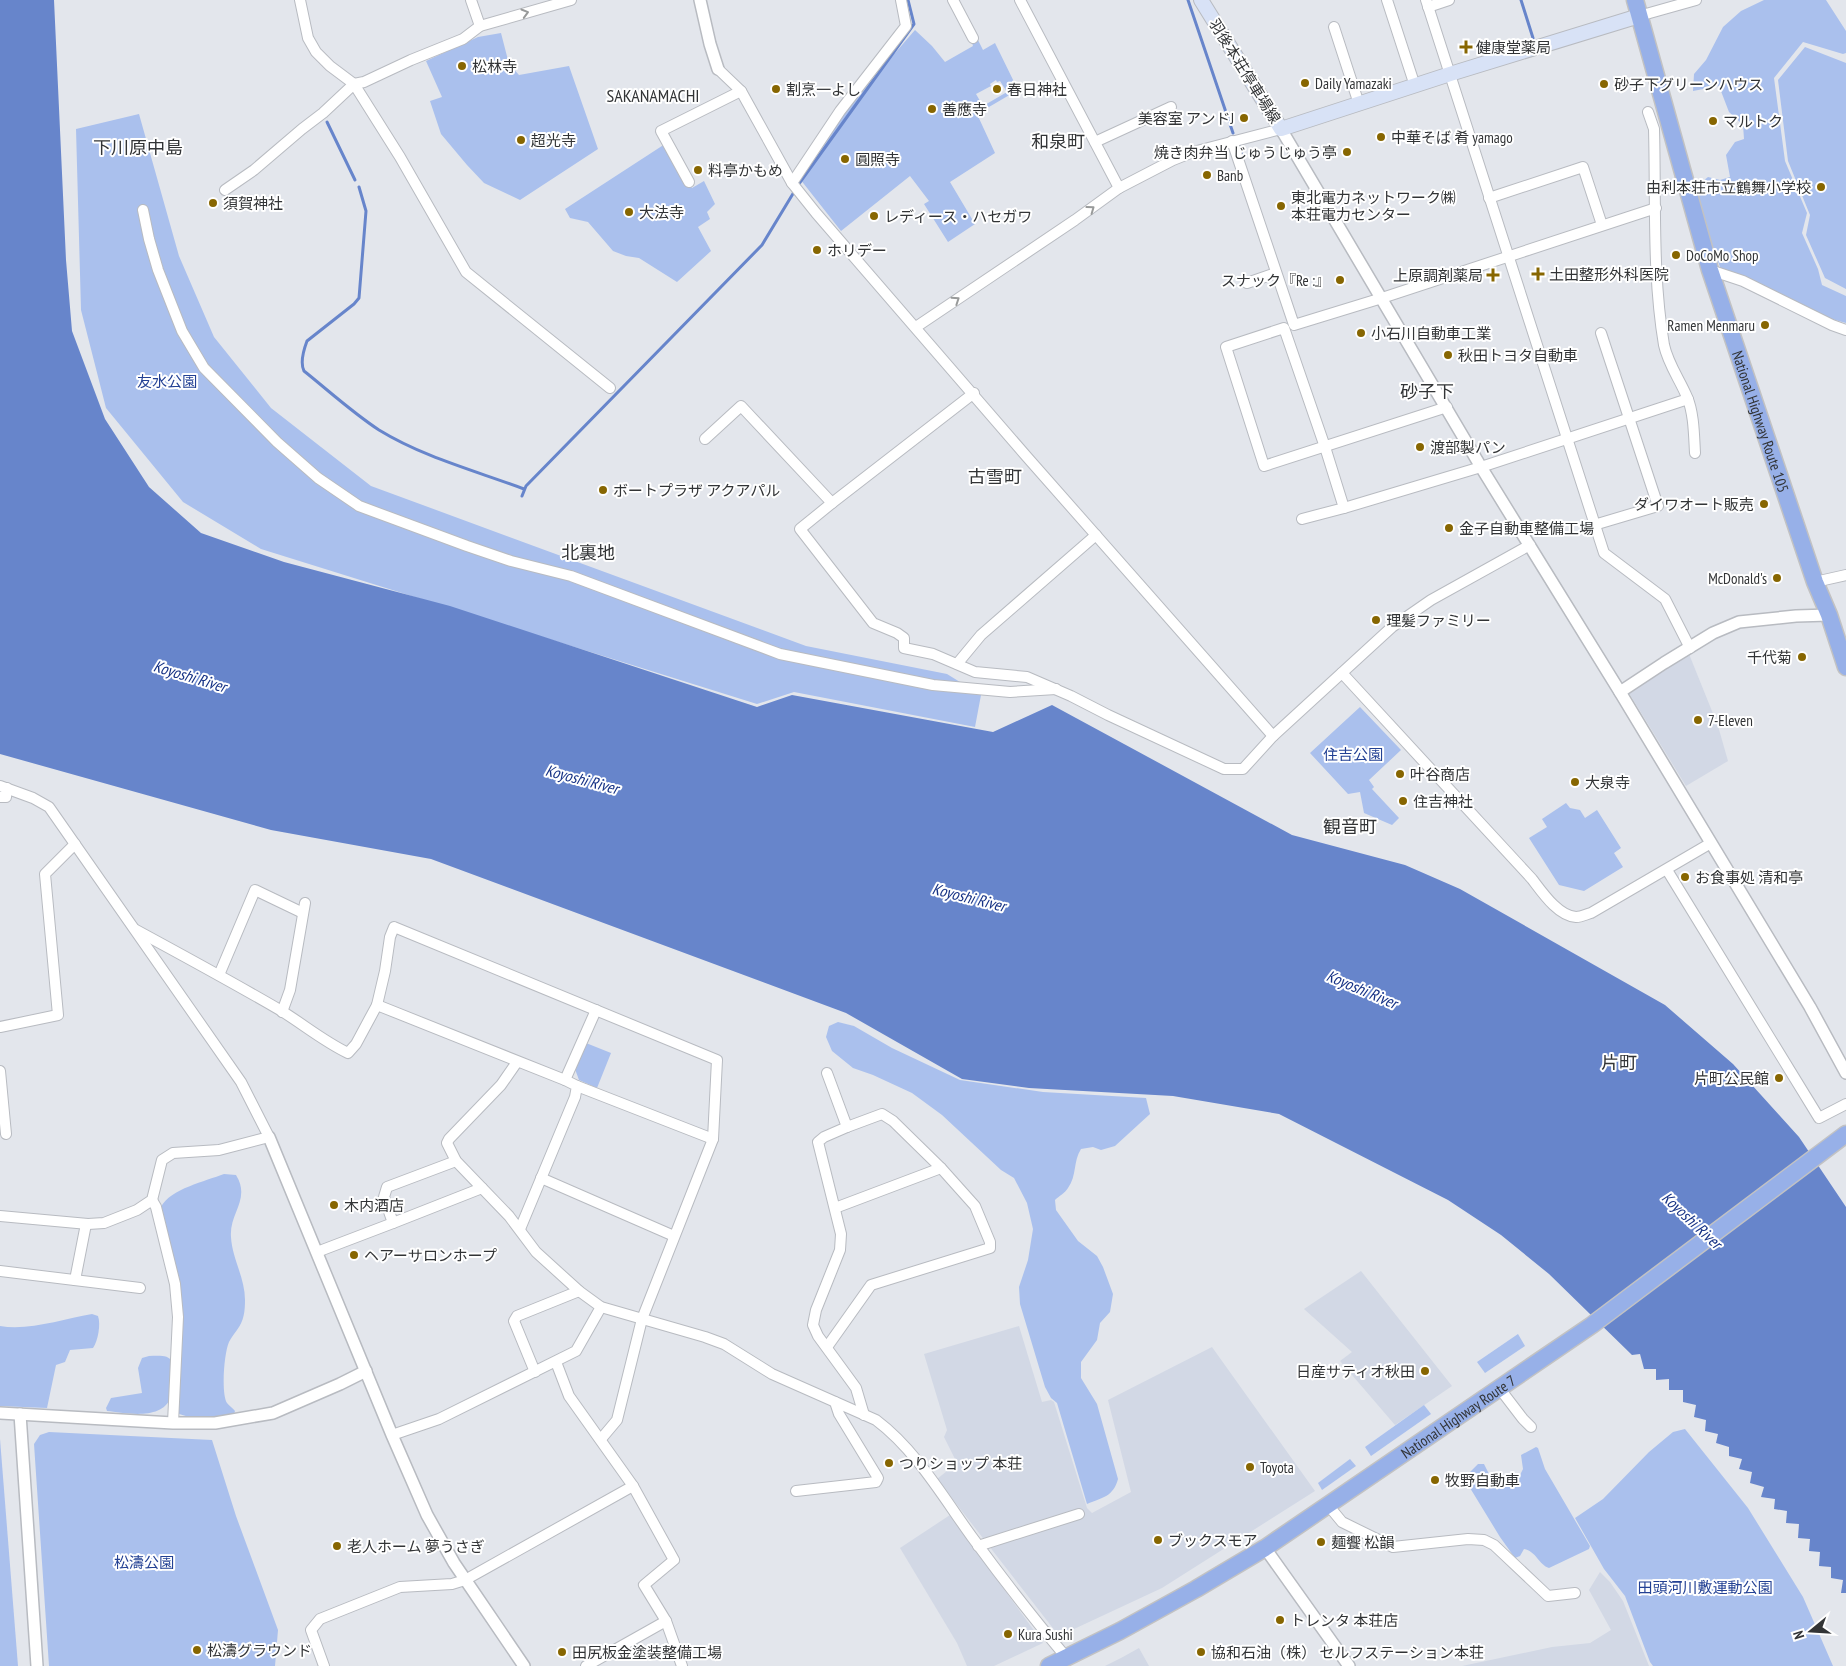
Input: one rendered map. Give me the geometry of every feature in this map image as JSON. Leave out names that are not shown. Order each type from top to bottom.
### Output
[{"type":"highway","name":"National Highway Route 105","points":[[1635,0],[1710,270],[1815,582],[1829,615],[1846,667]]},
{"type":"highway","name":"National Highway Route 7","points":[[1049,1666],[1120,1631],[1196,1590],[1265,1548],[1592,1325],[1846,1134]]},
{"type":"main road","name":"羽後本荘停車場線","points":[[1201,0],[1281,129],[1450,74],[1639,16]]},
{"type":"street","points":[[300,0],[308,38],[316,52],[330,66],[354,84],[405,165],[466,272],[610,388]]},
{"type":"street","points":[[471,0],[480,26]]},
{"type":"street","points":[[225,190],[254,170],[323,113],[354,84],[364,82],[463,39],[480,26],[571,0]]},
{"type":"street","points":[[700,0],[718,69],[741,91],[792,182],[1096,535],[1273,736]]},
{"type":"street","points":[[792,182],[840,111],[906,26],[901,0]]},
{"type":"street","points":[[953,0],[973,38]]},
{"type":"street","points":[[1020,0],[1119,188]]},
{"type":"street","points":[[1387,0],[1415,86]]},
{"type":"street","points":[[1449,0],[1427,3],[1604,553],[1664,599],[1690,648]]},
{"type":"street","points":[[1639,16],[1694,0]]},
{"type":"street","points":[[1334,27],[1359,104]]},
{"type":"street","points":[[689,182],[661,131],[741,91]]},
{"type":"street","points":[[1095,142],[1172,107]]},
{"type":"street","points":[[1648,112],[1654,129],[1657,277],[1661,324],[1665,348],[1673,370],[1688,399],[1695,453]]},
{"type":"street","points":[[916,327],[1075,220],[1119,188],[1173,160],[1193,152],[1281,129],[1481,466],[1810,1007],[1846,1073]]},
{"type":"street","points":[[1232,141],[1294,325],[1656,208]]},
{"type":"street","points":[[1489,198],[1583,167],[1602,225]]},
{"type":"street","points":[[143,210],[148,239],[158,270],[182,331],[204,368],[277,442],[318,478],[359,506],[511,561],[570,576],[780,654],[934,685],[1010,692],[1056,689]]},
{"type":"street","points":[[1710,270],[1743,281],[1846,330]]},
{"type":"street","points":[[1247,283],[1276,273]]},
{"type":"street","points":[[1344,508],[1325,447],[1284,328],[1226,348],[1264,466],[1325,447],[1447,407]]},
{"type":"street","points":[[1594,526],[1658,506],[1601,333]]},
{"type":"street","points":[[974,393],[800,529],[873,623],[904,638],[904,648],[933,654],[976,672],[1027,677],[1224,769],[1244,769],[1273,736],[1392,627],[1431,600],[1530,545]]},
{"type":"street","points":[[1302,520],[1481,466],[1688,399]]},
{"type":"street","points":[[705,439],[741,406],[832,503]]},
{"type":"street","points":[[957,664],[982,635],[1096,535]]},
{"type":"street","points":[[1815,582],[1846,575]]},
{"type":"street","points":[[1620,692],[1713,634],[1739,622],[1796,616],[1829,615]]},
{"type":"street","points":[[1342,672],[1532,879],[1550,902],[1564,912],[1576,917],[1592,913],[1711,843]]},
{"type":"street","points":[[0,796],[6,797],[4,787]]},
{"type":"street","points":[[4,787],[33,798],[49,807],[241,1082],[269,1137],[427,1515],[454,1563],[524,1666]]},
{"type":"street","points":[[0,1027],[58,1015],[45,874],[76,844]]},
{"type":"street","points":[[1668,870],[1820,1118],[1846,1104]]},
{"type":"street","points":[[219,975],[255,890],[304,908],[290,990],[282,1012]]},
{"type":"street","points":[[133,929],[219,975],[282,1012],[332,1046],[348,1053],[356,1044],[376,1005],[385,970],[390,937],[394,927],[717,1060],[713,1139],[642,1319],[617,1420],[601,1439]]},
{"type":"street","points":[[376,1005],[713,1139]]},
{"type":"street","points":[[565,1080],[596,1010]]},
{"type":"street","points":[[517,1062],[501,1085],[449,1138],[447,1143],[456,1161],[520,1229],[536,1252],[579,1291],[601,1307],[724,1344],[772,1374],[876,1420],[887,1428],[920,1464],[978,1546],[1066,1657]]},
{"type":"street","points":[[0,1071],[6,1134]]},
{"type":"street","points":[[827,1072],[847,1127]]},
{"type":"street","points":[[520,1229],[575,1097],[577,1086]]},
{"type":"street","points":[[826,1347],[872,1285],[990,1248],[990,1242],[975,1206],[941,1168],[893,1121],[882,1114],[847,1127],[818,1142],[841,1234],[840,1250],[816,1310],[813,1325],[826,1347],[856,1388],[864,1415]]},
{"type":"street","points":[[0,1216],[86,1224],[104,1223],[137,1210],[152,1200],[162,1160],[173,1153],[218,1150],[269,1137]]},
{"type":"street","points":[[393,1223],[384,1196],[387,1187],[456,1161]]},
{"type":"street","points":[[835,1208],[941,1168]]},
{"type":"street","points":[[541,1178],[674,1236]]},
{"type":"street","points":[[317,1252],[482,1188]]},
{"type":"street","points":[[152,1200],[156,1207],[175,1284],[178,1318],[173,1423]]},
{"type":"street","points":[[75,1280],[86,1224]]},
{"type":"street","points":[[0,1271],[140,1288]]},
{"type":"street","points":[[535,1372],[514,1321],[517,1316],[579,1291]]},
{"type":"street","points":[[392,1435],[439,1419],[576,1351],[601,1307]]},
{"type":"street","points":[[556,1362],[569,1396],[633,1486],[674,1560],[644,1585],[666,1621],[682,1666]]},
{"type":"street","points":[[0,1413],[215,1424],[273,1413],[366,1371]]},
{"type":"street","points":[[1500,1389],[1523,1419],[1531,1426]]},
{"type":"street","points":[[796,1491],[876,1482],[878,1478],[839,1414],[835,1402]]},
{"type":"street","points":[[20,1414],[37,1666]]},
{"type":"street","points":[[324,1666],[311,1630],[320,1619],[400,1587],[452,1584],[466,1580],[633,1486]]},
{"type":"street","points":[[1328,1505],[1342,1522],[1393,1547],[1468,1539],[1484,1540],[1494,1545],[1548,1596],[1575,1593]]},
{"type":"street","points":[[978,1546],[1079,1514]]},
{"type":"street","points":[[1265,1548],[1349,1666]]},
{"type":"street","points":[[586,1666],[666,1621]]},
{"type":"shaded area","points":[[1689,654],[1718,726],[1728,761],[1686,786],[1629,693]]},
{"type":"shaded area","points":[[1361,1271],[1452,1386],[1395,1425],[1340,1361],[1352,1352],[1304,1309]]},
{"type":"shaded area","points":[[1019,1326],[1042,1402],[1051,1400],[1054,1402],[1087,1508],[1092,1513],[1131,1492],[1108,1400],[1212,1347],[1315,1491],[1162,1588],[1059,1636],[937,1479],[957,1463],[944,1437],[947,1430],[924,1354]]},
{"type":"shaded area","points":[[950,1515],[1043,1643],[994,1666],[967,1666],[957,1643],[900,1548]]},
{"type":"shaded area","points":[[1600,1572],[1610,1582],[1623,1601],[1649,1666],[1462,1666],[1552,1647],[1590,1643],[1611,1630],[1589,1590]]},
{"type":"shaded area","points":[[1139,1648],[1149,1666],[1105,1666],[1121,1658]]},
{"type":"green space","points":[[1764,0],[1826,0],[1846,31],[1846,53],[1843,54],[1803,42],[1774,78],[1785,161],[1807,213],[1802,233],[1818,269],[1822,285],[1846,296],[1846,323],[1828,318],[1721,270],[1695,195],[1698,185],[1708,177],[1720,180],[1730,177],[1726,155],[1735,142],[1744,139],[1743,125],[1729,112],[1719,86],[1693,91],[1694,74],[1706,60],[1723,27],[1741,11]]},
{"type":"green space","points":[[915,30],[945,62],[973,46],[972,43],[978,40],[983,50],[995,43],[1018,90],[977,114],[995,153],[950,182],[975,224],[948,242],[924,204],[929,201],[910,176],[841,231],[800,179],[851,104]],"holes":[[[996,80],[997,82],[1000,81],[1007,92],[983,106],[976,94],[991,86],[990,84]]]},
{"type":"green space","points":[[501,33],[509,64],[519,75],[569,66],[598,149],[520,200],[484,183],[467,165],[441,134],[430,101],[442,97],[426,61],[478,37]]},
{"type":"green space","name":"由利本荘市立鶴舞小学校","points":[[1805,47],[1846,63],[1846,289],[1825,278],[1806,235],[1810,215],[1788,161],[1778,80]]},
{"type":"green space","name":"友水公園","points":[[139,114],[179,256],[214,337],[271,408],[371,486],[806,646],[947,674],[981,695],[975,727],[794,692],[757,704],[261,549],[183,502],[106,408],[81,310],[76,129]]},
{"type":"green space","points":[[665,144],[692,188],[704,181],[715,204],[707,212],[710,219],[698,227],[711,251],[677,282],[639,258],[613,251],[588,222],[570,218],[565,209]]},
{"type":"green space","name":"住吉公園","points":[[1360,707],[1401,750],[1369,780],[1374,787],[1372,789],[1399,818],[1392,825],[1364,813],[1360,792],[1348,794],[1310,753]]},
{"type":"green space","points":[[1566,803],[1570,808],[1580,810],[1585,818],[1597,810],[1621,848],[1614,853],[1623,867],[1584,891],[1559,885],[1529,838],[1547,827],[1542,819]]},
{"type":"green space","points":[[838,1022],[854,1026],[892,1048],[960,1080],[1043,1092],[1146,1098],[1150,1114],[1115,1146],[1101,1150],[1093,1147],[1081,1149],[1071,1183],[1055,1200],[1056,1210],[1078,1241],[1097,1256],[1113,1294],[1110,1312],[1100,1323],[1097,1340],[1081,1362],[1081,1378],[1097,1404],[1118,1479],[1113,1490],[1107,1496],[1087,1504],[1057,1403],[1051,1398],[1045,1387],[1020,1304],[1019,1287],[1028,1260],[1033,1229],[1027,1203],[1014,1178],[1001,1170],[942,1115],[912,1093],[853,1068],[832,1051],[826,1037],[829,1026]]},
{"type":"green space","points":[[586,1043],[611,1053],[597,1088],[579,1080],[575,1069]]},
{"type":"green space","points":[[224,1174],[236,1175],[241,1191],[231,1228],[231,1237],[243,1284],[245,1308],[241,1323],[227,1347],[224,1373],[225,1398],[235,1411],[234,1414],[221,1416],[190,1417],[178,1413],[180,1282],[161,1207],[172,1195],[180,1190]]},
{"type":"green space","points":[[92,1314],[98,1316],[99,1319],[95,1345],[93,1348],[70,1350],[65,1362],[56,1365],[47,1408],[0,1406],[0,1326],[34,1326]]},
{"type":"green space","points":[[1518,1334],[1525,1346],[1485,1373],[1477,1362]]},
{"type":"green space","points":[[149,1356],[166,1357],[172,1362],[172,1393],[166,1405],[152,1413],[133,1414],[107,1411],[106,1408],[111,1398],[142,1393],[138,1368],[142,1358]]},
{"type":"green space","points":[[1424,1405],[1431,1414],[1371,1456],[1365,1447]]},
{"type":"green space","name":"田頭河川敷運動公園","points":[[1685,1429],[1748,1508],[1803,1597],[1833,1666],[1653,1666],[1650,1662],[1625,1596],[1604,1569],[1575,1518],[1603,1499],[1649,1452],[1673,1432]]},
{"type":"green space","name":"松濤公園","points":[[49,1432],[212,1440],[236,1516],[278,1630],[275,1666],[49,1666],[34,1444],[40,1435]]},
{"type":"green space","points":[[0,1439],[18,1666],[0,1666]]},
{"type":"green space","points":[[1536,1447],[1545,1469],[1590,1546],[1589,1549],[1549,1568],[1528,1550],[1524,1549],[1520,1556],[1515,1558],[1467,1483],[1469,1473],[1478,1464],[1484,1464],[1493,1482],[1499,1484],[1519,1477],[1523,1469],[1521,1455]]},
{"type":"green space","points":[[1350,1459],[1356,1466],[1322,1490],[1318,1483]]},
{"type":"water","name":"Koyoshi River","points":[[0,0],[54,0],[66,260],[72,331],[105,419],[149,487],[201,533],[284,562],[450,606],[757,707],[792,695],[993,732],[1052,705],[1292,835],[1405,865],[1460,889],[1665,1005],[1733,1064],[1799,1137],[1846,1207],[1846,1593],[1841,1593],[1843,1580],[1831,1578],[1831,1567],[1819,1566],[1820,1552],[1809,1551],[1810,1539],[1798,1538],[1799,1524],[1786,1523],[1787,1511],[1774,1509],[1775,1499],[1761,1497],[1764,1487],[1750,1483],[1752,1472],[1739,1469],[1742,1459],[1729,1456],[1729,1447],[1716,1443],[1718,1434],[1705,1431],[1706,1420],[1694,1417],[1696,1405],[1683,1402],[1683,1390],[1669,1390],[1669,1379],[1656,1380],[1656,1369],[1644,1369],[1640,1354],[1632,1355],[1549,1274],[1501,1235],[1448,1200],[1279,1114],[1173,1096],[1029,1088],[962,1079],[846,1013],[431,859],[271,830],[0,754]]},
{"type":"waterway","points":[[798,185],[914,24],[908,0]]},
{"type":"waterway","points":[[1188,0],[1233,133]]},
{"type":"waterway","points":[[1521,0],[1533,38]]},
{"type":"waterway","points":[[327,122],[355,180]]},
{"type":"waterway","points":[[1239,146],[1242,154]]},
{"type":"waterway","points":[[359,187],[366,211],[359,298],[307,341],[302,360],[304,371],[360,416],[396,440],[450,463],[524,489]]},
{"type":"waterway","points":[[522,496],[526,486],[762,245],[794,192]]},
{"type":"place","name":"健康堂薬局","points":[[1466,47]]},
{"type":"place","name":"松林寺","points":[[462,66]]},
{"type":"place","name":"Daily Yamazaki","points":[[1305,83]]},
{"type":"place","name":"砂子下グリーンハウス","points":[[1604,84]]},
{"type":"place","name":"割烹一よし","points":[[776,89]]},
{"type":"place","name":"春日神社","points":[[997,89]]},
{"type":"place","name":"善應寺","points":[[932,109]]},
{"type":"place","name":"美容室 アンドJ","points":[[1244,118]]},
{"type":"place","name":"マルトク","points":[[1713,121]]},
{"type":"place","name":"中華そば 肴 yamago","points":[[1381,137]]},
{"type":"place","name":"超光寺","points":[[521,140]]},
{"type":"place","name":"焼き肉弁当 じゅうじゅう亭","points":[[1347,152]]},
{"type":"place","name":"圓照寺","points":[[845,159]]},
{"type":"place","name":"料亭かもめ","points":[[698,170]]},
{"type":"place","name":"Banb","points":[[1207,175]]},
{"type":"place","name":"由利本荘市立鶴舞小学校","points":[[1821,187]]},
{"type":"place","name":"須賀神社","points":[[213,203]]},
{"type":"place","name":"東北電力ネットワーク㈱ 本荘電力センター","points":[[1281,206]]},
{"type":"place","name":"大法寺","points":[[629,212]]},
{"type":"place","name":"レディース・ハセガワ","points":[[874,216]]},
{"type":"place","name":"ホリデー","points":[[817,250]]},
{"type":"place","name":"DoCoMo Shop","points":[[1676,255]]},
{"type":"place","name":"土田整形外科医院","points":[[1538,274]]},
{"type":"place","name":"上原調剤薬局","points":[[1493,275]]},
{"type":"place","name":"スナック『Re :』","points":[[1340,280]]},
{"type":"place","name":"Ramen Menmaru","points":[[1765,325]]},
{"type":"place","name":"小石川自動車工業","points":[[1361,333]]},
{"type":"place","name":"秋田トヨタ自動車","points":[[1448,355]]},
{"type":"place","name":"渡部製パン","points":[[1420,447]]},
{"type":"place","name":"ボートプラザ アクアパル","points":[[603,490]]},
{"type":"place","name":"ダイワオート販売","points":[[1764,504]]},
{"type":"place","name":"金子自動車整備工場","points":[[1449,528]]},
{"type":"place","name":"McDonald's","points":[[1777,578]]},
{"type":"place","name":"理髪ファミリー","points":[[1376,620]]},
{"type":"place","name":"千代菊","points":[[1802,657]]},
{"type":"place","name":"7-Eleven","points":[[1698,720]]},
{"type":"place","name":"叶谷商店","points":[[1400,774]]},
{"type":"place","name":"大泉寺","points":[[1575,782]]},
{"type":"place","name":"住吉神社","points":[[1403,801]]},
{"type":"place","name":"お食事処 清和亭","points":[[1685,877]]},
{"type":"place","name":"片町公民館","points":[[1779,1078]]},
{"type":"place","name":"木内酒店","points":[[334,1205]]},
{"type":"place","name":"ヘアーサロンホープ","points":[[354,1255]]},
{"type":"place","name":"日産サティオ秋田","points":[[1425,1371]]},
{"type":"place","name":"つりショップ 本荘","points":[[889,1463]]},
{"type":"place","name":"Toyota","points":[[1250,1467]]},
{"type":"place","name":"牧野自動車","points":[[1435,1480]]},
{"type":"place","name":"ブックスモア","points":[[1158,1540]]},
{"type":"place","name":"麺饗 松韻","points":[[1321,1542]]},
{"type":"place","name":"老人ホーム 夢うさぎ","points":[[337,1546]]},
{"type":"place","name":"トレンタ 本荘店","points":[[1280,1620]]},
{"type":"place","name":"Kura Sushi","points":[[1008,1634]]},
{"type":"place","name":"松濤グラウンド","points":[[197,1650]]},
{"type":"place","name":"田尻板金塗装整備工場","points":[[562,1652]]},
{"type":"place","name":"協和石油（株） セルフステーション本荘","points":[[1201,1652]]},
{"type":"district","name":"SAKANAMACHI","points":[[653,95]]},
{"type":"district","name":"和泉町","points":[[1058,141]]},
{"type":"district","name":"下川原中島","points":[[138,147]]},
{"type":"district","name":"砂子下","points":[[1427,391]]},
{"type":"district","name":"古雪町","points":[[995,476]]},
{"type":"district","name":"北裏地","points":[[588,552]]},
{"type":"district","name":"観音町","points":[[1350,826]]},
{"type":"district","name":"片町","points":[[1619,1062]]}]
